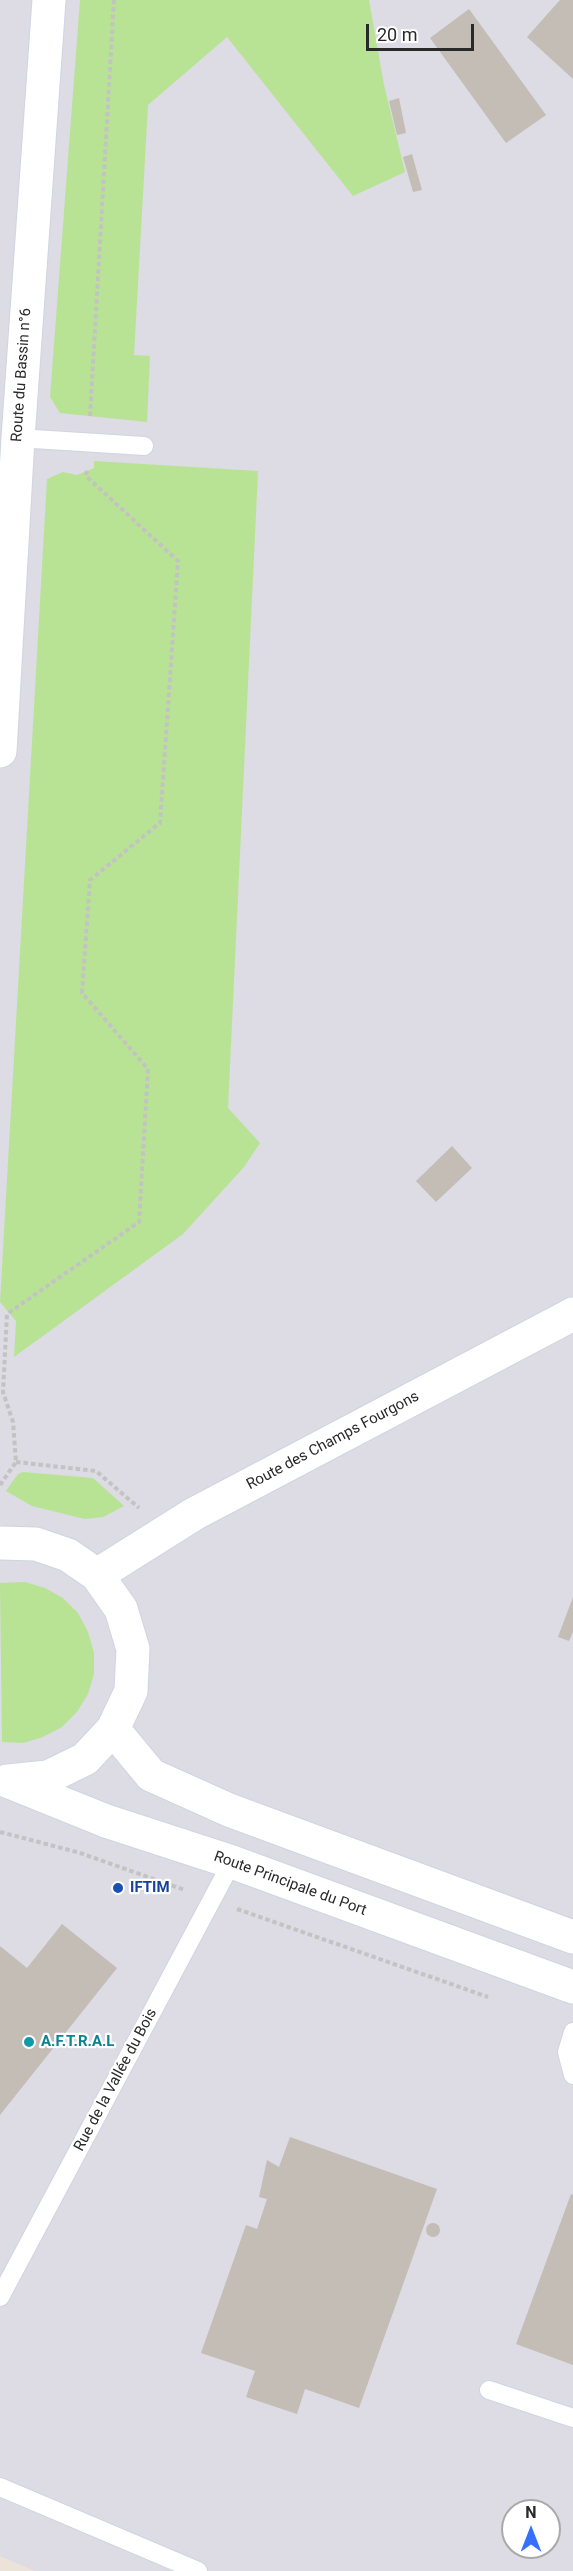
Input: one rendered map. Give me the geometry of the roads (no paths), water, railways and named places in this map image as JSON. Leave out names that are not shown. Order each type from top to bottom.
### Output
[{"type":"main road","name":"Route du Bassin n°6","points":[[0,751],[5,587],[18,438],[48,0]]},
{"type":"main road","name":"Route des Champs Fourgons","points":[[97,1575],[194,1514],[573,1314]]},
{"type":"main road","points":[[0,1543],[36,1544],[69,1556],[97,1575],[122,1609],[133,1649],[131,1691],[114,1729],[85,1758],[48,1777],[3,1781]]},
{"type":"main road","points":[[114,1729],[151,1775],[210,1802],[573,1938]]},
{"type":"main road","name":"Route Principale du Port","points":[[3,1781],[105,1821],[232,1863],[573,1987]]},
{"type":"lane","points":[[18,438],[144,446]]},
{"type":"lane","name":"Rue de la Vallée du Bois","points":[[0,2297],[232,1863]]},
{"type":"lane","points":[[573,2032],[567,2052],[573,2075]]},
{"type":"lane","points":[[489,2390],[573,2418]]},
{"type":"lane","points":[[0,2487],[198,2571]]},
{"type":"place","name":"IFTIM","points":[[118,1888]]},
{"type":"place","name":"A.F.T.R.A.L","points":[[29,2042]]}]
